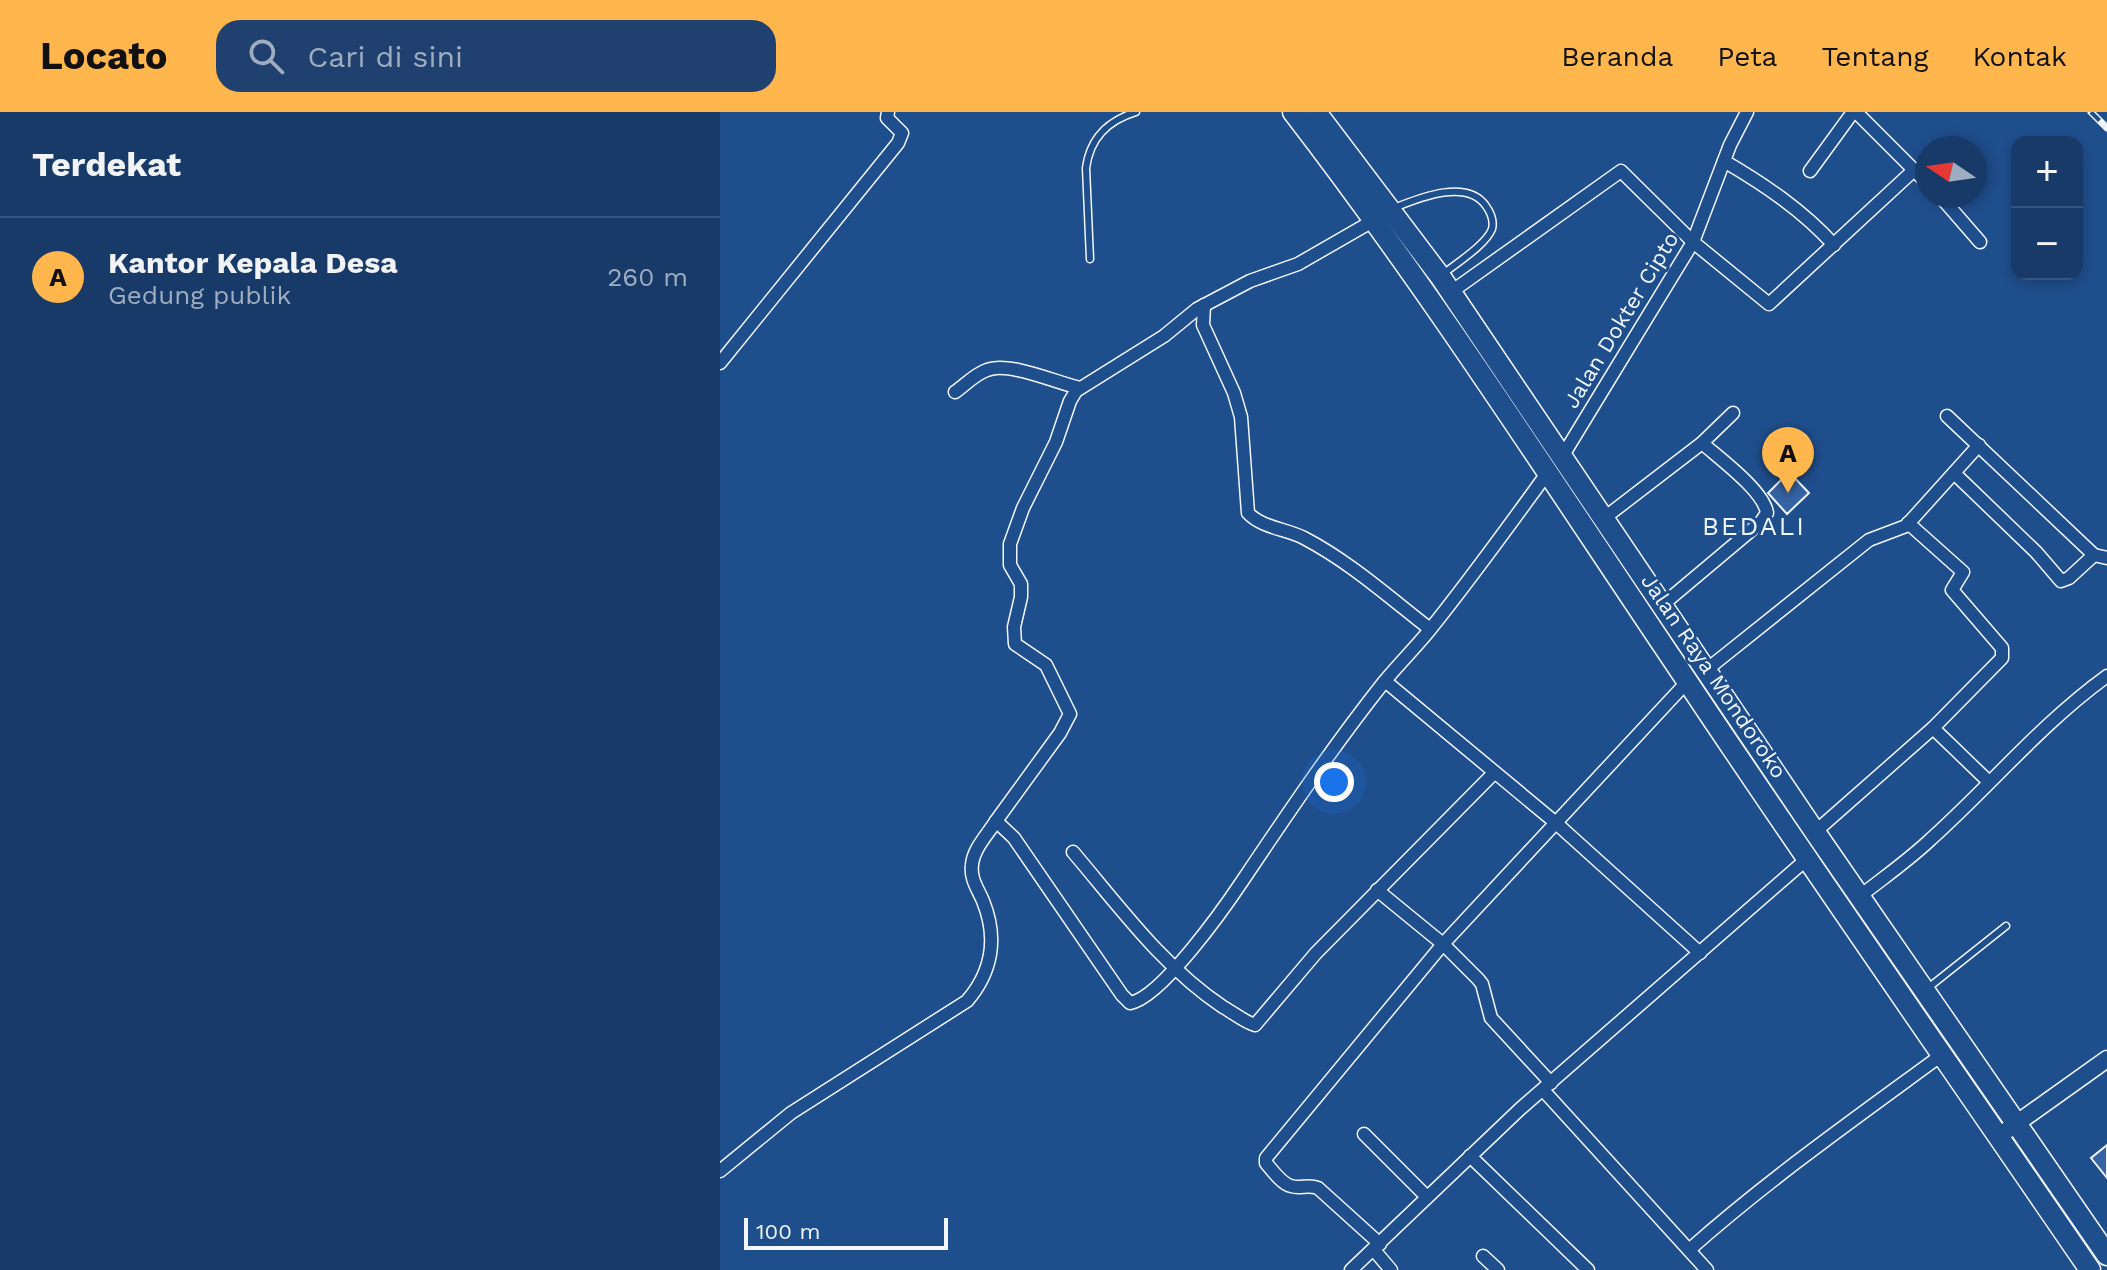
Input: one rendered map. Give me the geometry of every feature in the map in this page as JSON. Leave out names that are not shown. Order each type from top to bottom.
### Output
[{"type":"highway","name":"Jalan Raya Mondoroko","points":[[1293,112],[1445,284],[1687,682],[1778,796],[1815,832],[2107,1255]]},
{"type":"highway","name":"Jalan Raya Mondoroko","points":[[1316,112],[1383,215],[1423,291],[1555,464],[1603,519],[1705,671],[1778,796],[1808,858],[2090,1270]]},
{"type":"street","points":[[720,363],[898,143],[902,133],[887,118],[888,112]]},
{"type":"street","name":"Jalan Dokter Cipto","points":[[996,821],[1014,838],[1116,989],[1127,1001],[1135,1003],[1141,999],[1174,967],[1225,907],[1289,811],[1385,681],[1430,629],[1555,464],[1693,242],[1724,161],[1747,112]]},
{"type":"street","points":[[1445,284],[1619,171],[1624,172],[1693,242],[1769,304],[1913,171],[1855,112],[1810,171]]},
{"type":"street","points":[[1724,161],[1775,192],[1834,245]]},
{"type":"street","points":[[1950,208],[1980,242]]},
{"type":"street","points":[[720,1171],[791,1113],[967,1001],[980,986],[991,950],[991,931],[983,900],[972,876],[972,865],[981,844],[1060,733],[1070,714],[1046,665],[1021,650],[1014,641],[1021,584],[1010,565],[1009,552],[1023,508],[1056,442],[1070,401],[1085,384],[1154,342],[1204,305],[1250,281],[1298,264],[1383,215]]},
{"type":"street","points":[[1204,305],[1203,325],[1234,393],[1241,417],[1248,513],[1262,523],[1302,537],[1334,556],[1430,629]]},
{"type":"street","points":[[955,392],[991,368],[1085,384]]},
{"type":"street","points":[[1603,519],[1702,443],[1733,413]]},
{"type":"street","points":[[1947,416],[2100,556],[2061,581],[2036,552],[1954,473]]},
{"type":"street","points":[[1661,606],[1761,522],[1767,513],[1763,501],[1742,478],[1702,443]]},
{"type":"street","points":[[1705,671],[1869,540],[1896,531],[1908,523],[1979,445]]},
{"type":"street","points":[[1815,832],[1963,701],[2004,652],[1952,590],[1963,572],[1908,523]]},
{"type":"street","points":[[1859,897],[1930,840],[2080,695],[2107,676]]},
{"type":"street","points":[[1385,681],[1556,823],[1700,953]]},
{"type":"street","points":[[1391,1270],[1377,1247],[1318,1188],[1290,1186],[1265,1160],[1443,944],[1687,682]]},
{"type":"street","points":[[1933,728],[1989,782]]},
{"type":"street","points":[[1073,852],[1174,967],[1208,997],[1255,1025],[1316,953],[1494,773]]},
{"type":"street","points":[[1351,1270],[1470,1156],[1808,858]]},
{"type":"street","points":[[1377,890],[1443,944],[1482,984],[1491,1018],[1707,1270]]},
{"type":"street","points":[[1689,1250],[1807,1155],[1943,1054]]},
{"type":"street","points":[[1999,1136],[2107,1059]]},
{"type":"street","points":[[1364,1134],[1427,1197]]},
{"type":"street","points":[[1470,1156],[1588,1270]]},
{"type":"street","points":[[1483,1256],[1498,1270]]},
{"type":"lane","points":[[1090,259],[1086,168],[1091,143],[1113,121],[1136,112]]},
{"type":"lane","points":[[1383,215],[1411,201],[1448,192],[1465,192],[1479,197],[1493,218],[1492,230],[1445,284],[1423,291]]},
{"type":"lane","points":[[1925,990],[2006,926]]},
{"type":"building","points":[[1789,472],[1809,493],[1787,514],[1768,493]]},
{"type":"building","points":[[2107,1145],[2107,1178],[2091,1158]]},
{"type":"railway","points":[[2091,112],[2107,128]]},
{"type":"place","name":"Kantor Kepala Desa","points":[[1788,493]]},
{"type":"district","name":"BEDALI","points":[[1754,526]]}]
